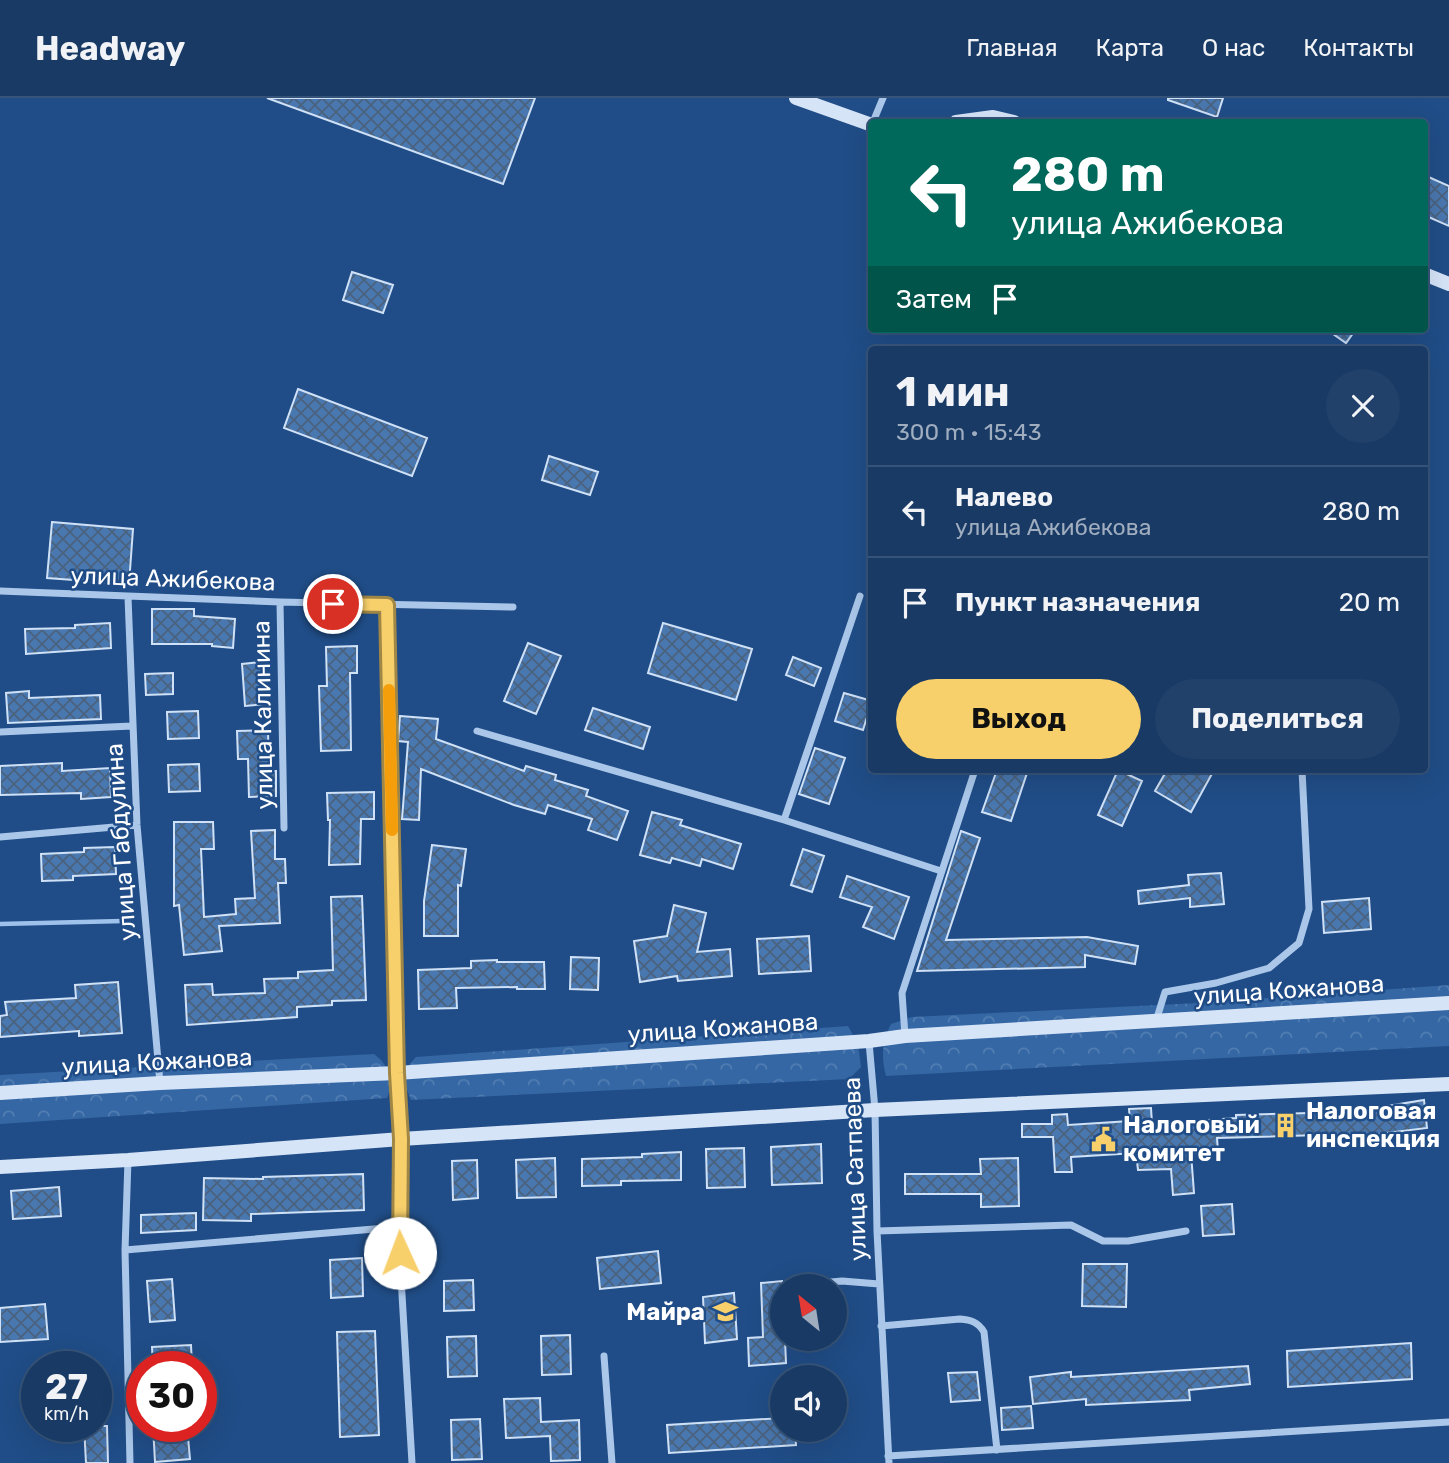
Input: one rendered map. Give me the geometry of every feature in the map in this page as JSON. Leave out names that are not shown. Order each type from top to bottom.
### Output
[{"type":"street","points":[[796,98],[868,123]]},
{"type":"street","points":[[874,119],[883,98]]},
{"type":"street","points":[[978,119],[1001,119]]},
{"type":"street","points":[[1428,276],[1449,284]]},
{"type":"street","name":"улица Ажибекова","points":[[0,591],[280,602],[513,607]]},
{"type":"street","points":[[784,820],[860,596]]},
{"type":"street","name":"улица Габдулина","points":[[128,597],[137,825],[160,1083]]},
{"type":"street","name":"улица Калинина","points":[[280,602],[284,828]]},
{"type":"street","points":[[387,605],[397,1073],[401,1139],[398,1227],[412,1463]]},
{"type":"street","points":[[0,732],[132,726]]},
{"type":"street","points":[[477,731],[784,820],[941,871]]},
{"type":"street","points":[[905,1036],[902,993],[974,773]]},
{"type":"street","points":[[1156,1021],[1165,992],[1216,983],[1269,968],[1298,943],[1309,909],[1302,773]]},
{"type":"street","points":[[0,837],[137,825]]},
{"type":"street","name":"улица Кожанова","points":[[0,1093],[397,1073],[869,1041],[905,1036],[1449,1003]]},
{"type":"street","name":"улица Сатпаева","points":[[869,1041],[875,1110],[879,1284],[888,1460]]},
{"type":"street","points":[[0,1167],[875,1110],[1449,1084]]},
{"type":"street","points":[[128,1160],[125,1250],[130,1463]]},
{"type":"street","points":[[877,1230],[1071,1225],[1103,1241],[1128,1241],[1186,1231]]},
{"type":"street","points":[[125,1250],[398,1227]]},
{"type":"street","points":[[847,1281],[879,1284]]},
{"type":"street","points":[[881,1326],[960,1319],[972,1320],[981,1327],[984,1332],[997,1450]]},
{"type":"street","points":[[604,1356],[611,1463]]},
{"type":"street","points":[[888,1460],[997,1450],[1449,1422]]},
{"type":"green space","points":[[1449,985],[1449,1046],[886,1076],[883,1062],[884,1043],[891,1024],[912,1017],[1199,1003]]},
{"type":"green space","points":[[848,1026],[858,1044],[861,1067],[849,1079],[411,1100],[405,1082],[406,1072],[416,1057]]},
{"type":"green space","points":[[374,1054],[384,1063],[389,1074],[387,1098],[0,1124],[0,1075]]},
{"type":"building","points":[[267,98],[535,98],[503,184]]},
{"type":"building","points":[[1168,98],[1223,98],[1217,117]]},
{"type":"building","points":[[1428,177],[1449,186],[1449,226],[1428,217]]},
{"type":"building","points":[[352,272],[393,285],[383,313],[343,300]]},
{"type":"building","points":[[1332,333],[1353,333],[1346,343]]},
{"type":"building","points":[[298,389],[427,438],[412,476],[284,428]]},
{"type":"building","points":[[549,456],[598,472],[590,495],[542,480]]},
{"type":"building","points":[[52,522],[133,529],[129,584],[47,578]]},
{"type":"building","points":[[152,609],[194,609],[194,616],[235,619],[233,648],[212,644],[152,644]]},
{"type":"building","points":[[110,623],[111,648],[26,654],[25,629],[75,628],[75,625]]},
{"type":"building","points":[[663,623],[752,649],[736,700],[648,673]]},
{"type":"building","points":[[528,643],[561,656],[536,714],[504,701]]},
{"type":"building","points":[[357,646],[357,673],[350,673],[351,750],[321,751],[319,686],[327,686],[326,647]]},
{"type":"building","points":[[793,657],[821,668],[814,686],[786,675]]},
{"type":"building","points":[[262,662],[265,704],[245,706],[242,664]]},
{"type":"building","points":[[173,673],[173,694],[146,695],[145,674]]},
{"type":"building","points":[[29,691],[29,698],[100,695],[101,719],[8,723],[6,693]]},
{"type":"building","points":[[844,693],[868,700],[868,714],[863,730],[835,721]]},
{"type":"building","points":[[593,708],[650,727],[643,749],[585,730]]},
{"type":"building","points":[[198,711],[199,738],[168,739],[167,712]]},
{"type":"building","points":[[400,716],[438,719],[436,739],[524,771],[526,766],[556,775],[555,780],[588,790],[586,796],[628,811],[617,840],[588,830],[592,819],[548,805],[545,814],[514,805],[421,769],[419,820],[402,819],[408,742],[398,741]]},
{"type":"building","points":[[268,730],[269,771],[276,771],[276,796],[249,797],[248,759],[238,759],[237,731]]},
{"type":"building","points":[[815,748],[845,758],[829,804],[799,794]]},
{"type":"building","points":[[62,763],[62,771],[110,768],[111,797],[81,799],[81,793],[0,795],[0,766]]},
{"type":"building","points":[[199,764],[200,791],[169,792],[168,765]]},
{"type":"building","points":[[996,773],[1027,773],[1011,821],[982,812]]},
{"type":"building","points":[[1117,773],[1125,773],[1142,781],[1122,826],[1098,815]]},
{"type":"building","points":[[1165,773],[1212,773],[1191,812],[1155,791]]},
{"type":"building","points":[[374,792],[374,819],[361,819],[360,864],[329,865],[330,820],[327,793]]},
{"type":"building","points":[[652,812],[682,820],[680,825],[741,844],[733,869],[702,859],[700,866],[672,858],[670,863],[640,855]]},
{"type":"building","points":[[174,822],[213,822],[214,849],[201,849],[204,917],[236,914],[235,899],[255,898],[251,831],[275,830],[275,859],[285,859],[286,883],[278,883],[280,923],[219,926],[222,951],[184,955],[179,905],[174,906]]},
{"type":"building","points":[[961,831],[980,838],[946,940],[1087,937],[1138,946],[1135,964],[1085,955],[1085,967],[917,971]]},
{"type":"building","points":[[432,845],[466,849],[461,886],[458,885],[458,936],[424,936],[424,901]]},
{"type":"building","points":[[115,847],[116,874],[42,881],[41,854]]},
{"type":"building","points":[[803,849],[824,856],[812,892],[791,885]]},
{"type":"building","points":[[1221,873],[1224,904],[1190,907],[1190,898],[1139,904],[1138,891],[1189,885],[1188,875]]},
{"type":"building","points":[[847,876],[909,897],[894,939],[863,927],[872,907],[840,897]]},
{"type":"building","points":[[362,896],[366,1000],[332,1001],[332,1005],[297,1007],[297,1017],[187,1025],[185,985],[212,984],[213,995],[265,993],[264,979],[298,978],[298,972],[333,970],[331,897]]},
{"type":"building","points":[[1369,898],[1371,929],[1324,933],[1322,902]]},
{"type":"building","points":[[674,905],[706,913],[697,952],[730,949],[732,976],[678,981],[677,976],[640,982],[634,941],[667,936]]},
{"type":"building","points":[[809,936],[811,971],[759,974],[757,939]]},
{"type":"building","points":[[571,957],[599,958],[598,990],[570,989]]},
{"type":"building","points":[[471,961],[544,962],[545,989],[456,988],[457,1008],[419,1009],[418,970],[471,968]]},
{"type":"building","points":[[118,982],[122,1033],[79,1036],[79,1031],[0,1037],[0,1016],[7,1015],[5,1002],[76,998],[75,985]]},
{"type":"building","points":[[1424,1100],[1427,1128],[1354,1137],[1354,1134],[1217,1138],[1218,1151],[1191,1153],[1194,1193],[1173,1195],[1171,1169],[1138,1170],[1136,1153],[1071,1157],[1072,1172],[1055,1172],[1053,1137],[1022,1137],[1022,1124],[1052,1124],[1052,1115],[1067,1114],[1068,1125],[1130,1121],[1129,1109],[1151,1108],[1152,1124],[1236,1118],[1236,1115],[1351,1112]]},
{"type":"building","points":[[821,1144],[822,1183],[772,1185],[771,1147]]},
{"type":"building","points":[[744,1148],[745,1187],[707,1188],[706,1149]]},
{"type":"building","points":[[681,1152],[681,1180],[621,1181],[621,1185],[582,1186],[582,1159],[642,1157],[642,1154]]},
{"type":"building","points":[[555,1158],[556,1197],[517,1198],[516,1160]]},
{"type":"building","points":[[1018,1158],[1019,1206],[981,1207],[981,1194],[905,1194],[905,1174],[981,1174],[980,1159]]},
{"type":"building","points":[[477,1160],[478,1198],[453,1200],[452,1161]]},
{"type":"building","points":[[363,1174],[364,1210],[251,1214],[251,1221],[203,1220],[204,1178],[263,1179]]},
{"type":"building","points":[[59,1187],[61,1216],[13,1219],[11,1191]]},
{"type":"building","points":[[1232,1204],[1234,1234],[1203,1236],[1201,1206]]},
{"type":"building","points":[[196,1213],[196,1230],[141,1233],[141,1215]]},
{"type":"building","points":[[658,1251],[661,1283],[600,1289],[597,1258]]},
{"type":"building","points":[[362,1258],[363,1296],[331,1298],[330,1260]]},
{"type":"building","points":[[1083,1264],[1127,1264],[1126,1307],[1082,1306]]},
{"type":"building","points":[[172,1279],[175,1320],[150,1322],[147,1281]]},
{"type":"building","points":[[473,1280],[474,1310],[444,1311],[444,1281]]},
{"type":"building","points":[[770,1282],[770,1351],[786,1351],[786,1363],[749,1366],[748,1338],[763,1337],[761,1283]]},
{"type":"building","points":[[734,1293],[737,1339],[705,1343],[703,1297]]},
{"type":"building","points":[[45,1304],[48,1339],[0,1342],[0,1308]]},
{"type":"building","points":[[375,1331],[379,1435],[340,1437],[337,1332]]},
{"type":"building","points":[[570,1335],[571,1374],[542,1375],[541,1336]]},
{"type":"building","points":[[476,1336],[477,1376],[448,1377],[447,1337]]},
{"type":"building","points":[[1411,1343],[1412,1379],[1288,1387],[1287,1351]]},
{"type":"building","points":[[191,1345],[191,1351],[152,1351],[152,1347]]},
{"type":"building","points":[[1248,1366],[1250,1384],[1189,1390],[1190,1400],[1086,1405],[1086,1399],[1033,1404],[1030,1377],[1071,1372],[1071,1377]]},
{"type":"building","points":[[977,1372],[980,1400],[951,1402],[948,1373]]},
{"type":"building","points":[[540,1398],[541,1422],[579,1420],[580,1460],[551,1461],[550,1436],[506,1438],[504,1399]]},
{"type":"building","points":[[1031,1406],[1033,1428],[1002,1430],[1001,1408]]},
{"type":"building","points":[[480,1419],[482,1459],[452,1460],[451,1420]]},
{"type":"building","points":[[770,1419],[770,1442],[796,1442],[796,1445],[669,1453],[667,1425]]},
{"type":"building","points":[[85,1442],[107,1442],[108,1463],[86,1463]]},
{"type":"building","points":[[154,1442],[188,1442],[190,1459],[155,1462]]},
{"type":"waterway","points":[[0,924],[123,921]]},
{"type":"slow traffic","points":[[389,690],[392,830]]},
{"type":"place","name":"Налоговая инспекция","points":[[1286,1125]]},
{"type":"place","name":"Налоговый комитет","points":[[1103,1139]]},
{"type":"place","name":"Майра","points":[[725,1312]]},
{"type":"route","points":[[333,604],[387,605],[397,1073],[401,1139],[398,1227],[400,1253]]}]
